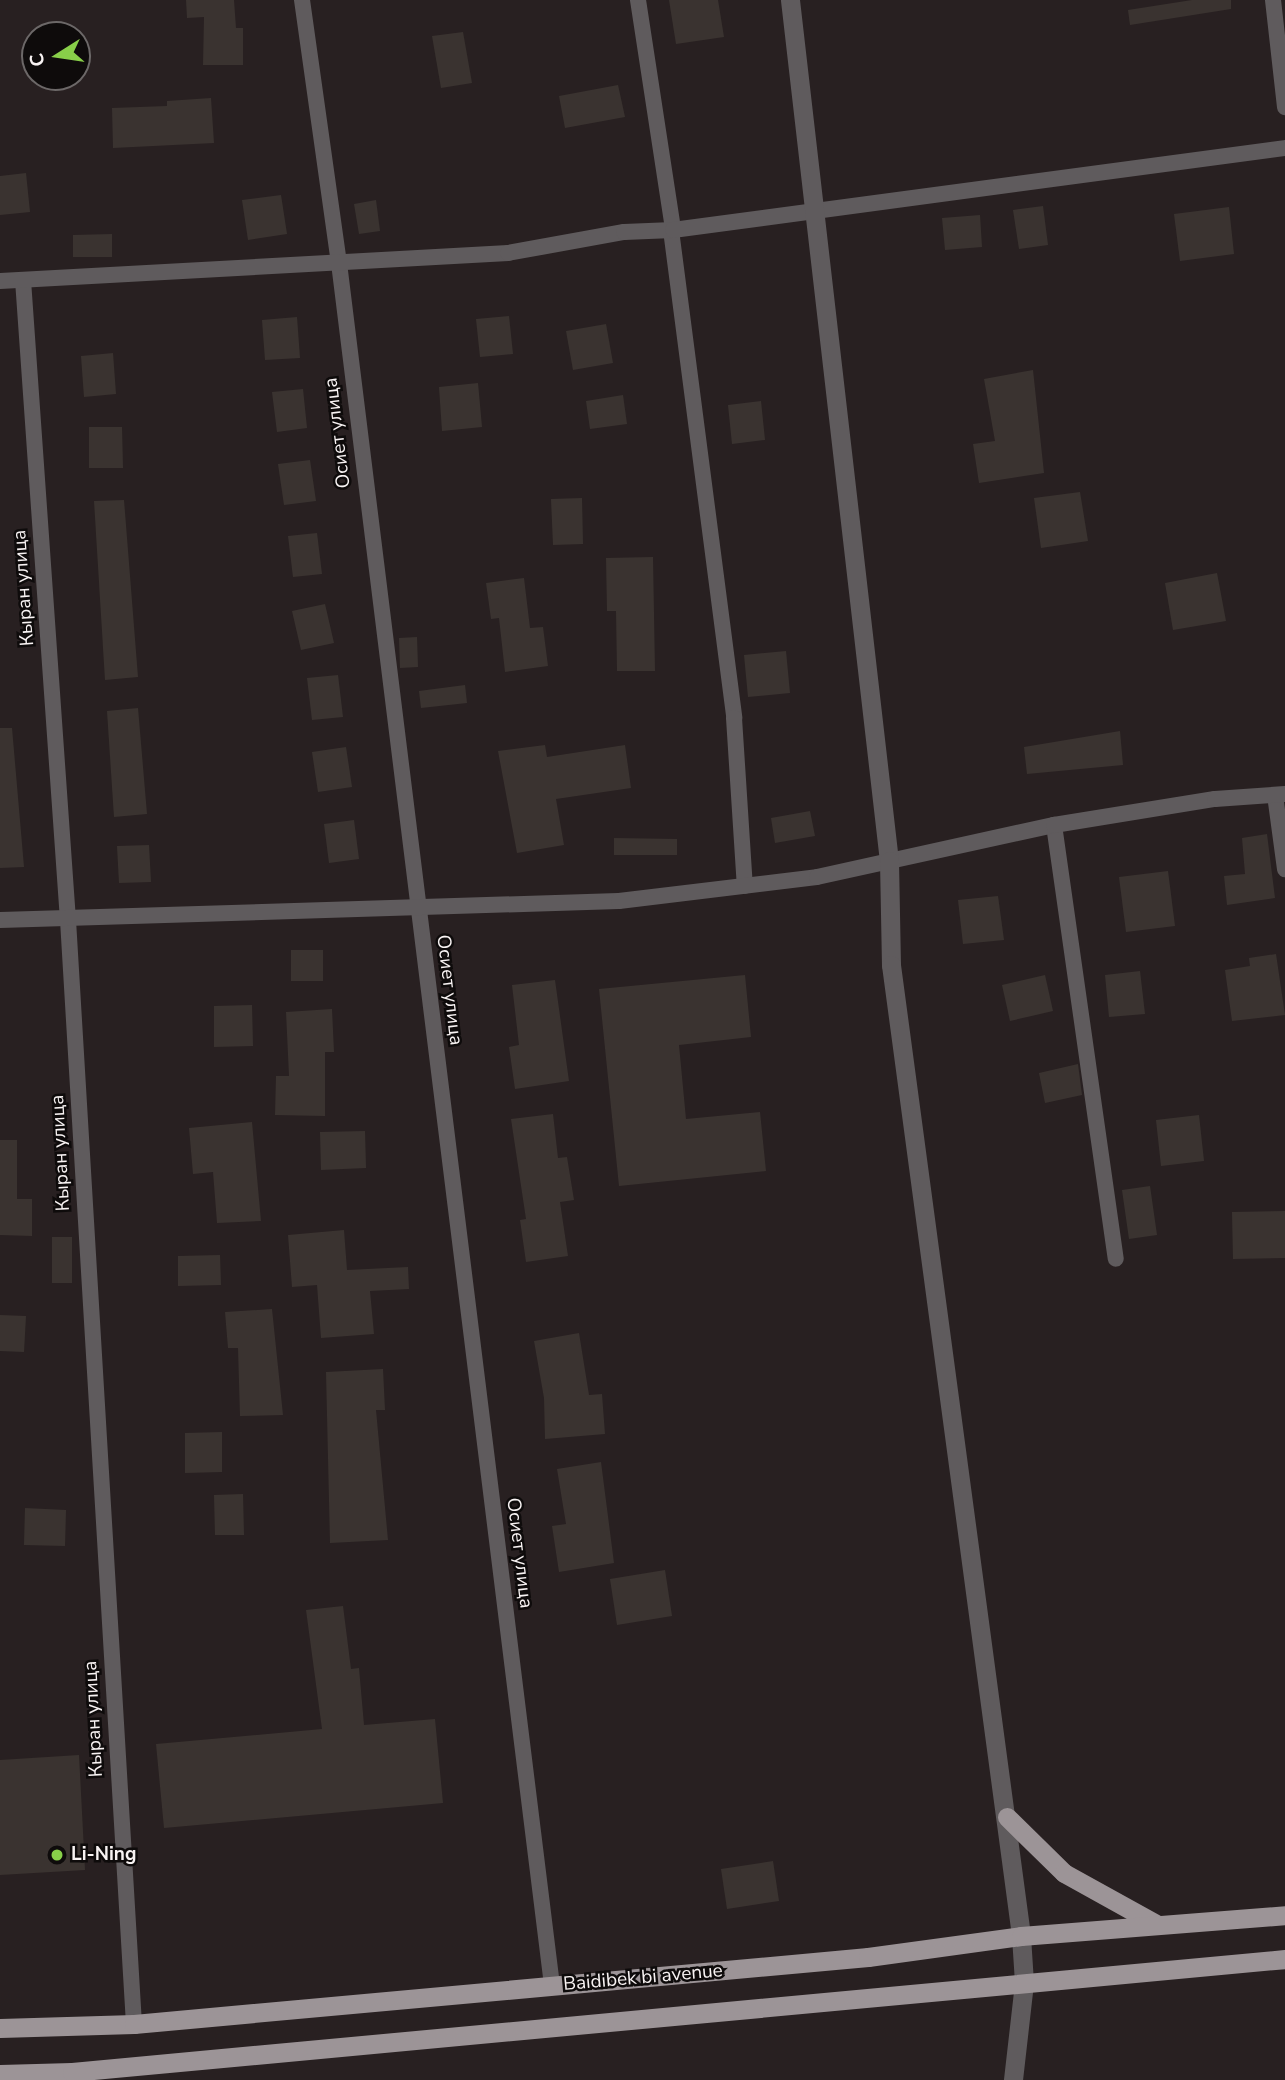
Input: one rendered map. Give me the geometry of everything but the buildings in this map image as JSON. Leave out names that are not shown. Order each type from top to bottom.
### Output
[{"type":"main road","points":[[1007,1817],[1064,1873],[1157,1925]]},
{"type":"main road","name":"Baidibek bi avenue","points":[[0,2028],[134,2024],[868,1957],[1021,1936],[1285,1914]]},
{"type":"main road","name":"Baidibek bi avenue","points":[[0,2074],[72,2072],[1285,1959]]},
{"type":"street","name":"Осиет улица","points":[[302,0],[339,263],[552,1986]]},
{"type":"street","points":[[638,0],[672,230],[734,718],[745,886]]},
{"type":"street","points":[[790,0],[818,209],[889,861],[891,965],[1021,1936],[1024,1983],[1013,2080]]},
{"type":"street","points":[[1273,0],[1285,107]]},
{"type":"street","points":[[0,281],[508,253],[624,233],[672,230],[1285,148]]},
{"type":"street","name":"Кыран улица","points":[[23,280],[68,920],[134,2024]]},
{"type":"street","points":[[0,920],[619,901],[817,877],[1054,825],[1214,799],[1280,794],[1285,869]]},
{"type":"street","points":[[1054,825],[1116,1259]]},
{"type":"place","name":"Li-Ning","points":[[57,1855]]}]
